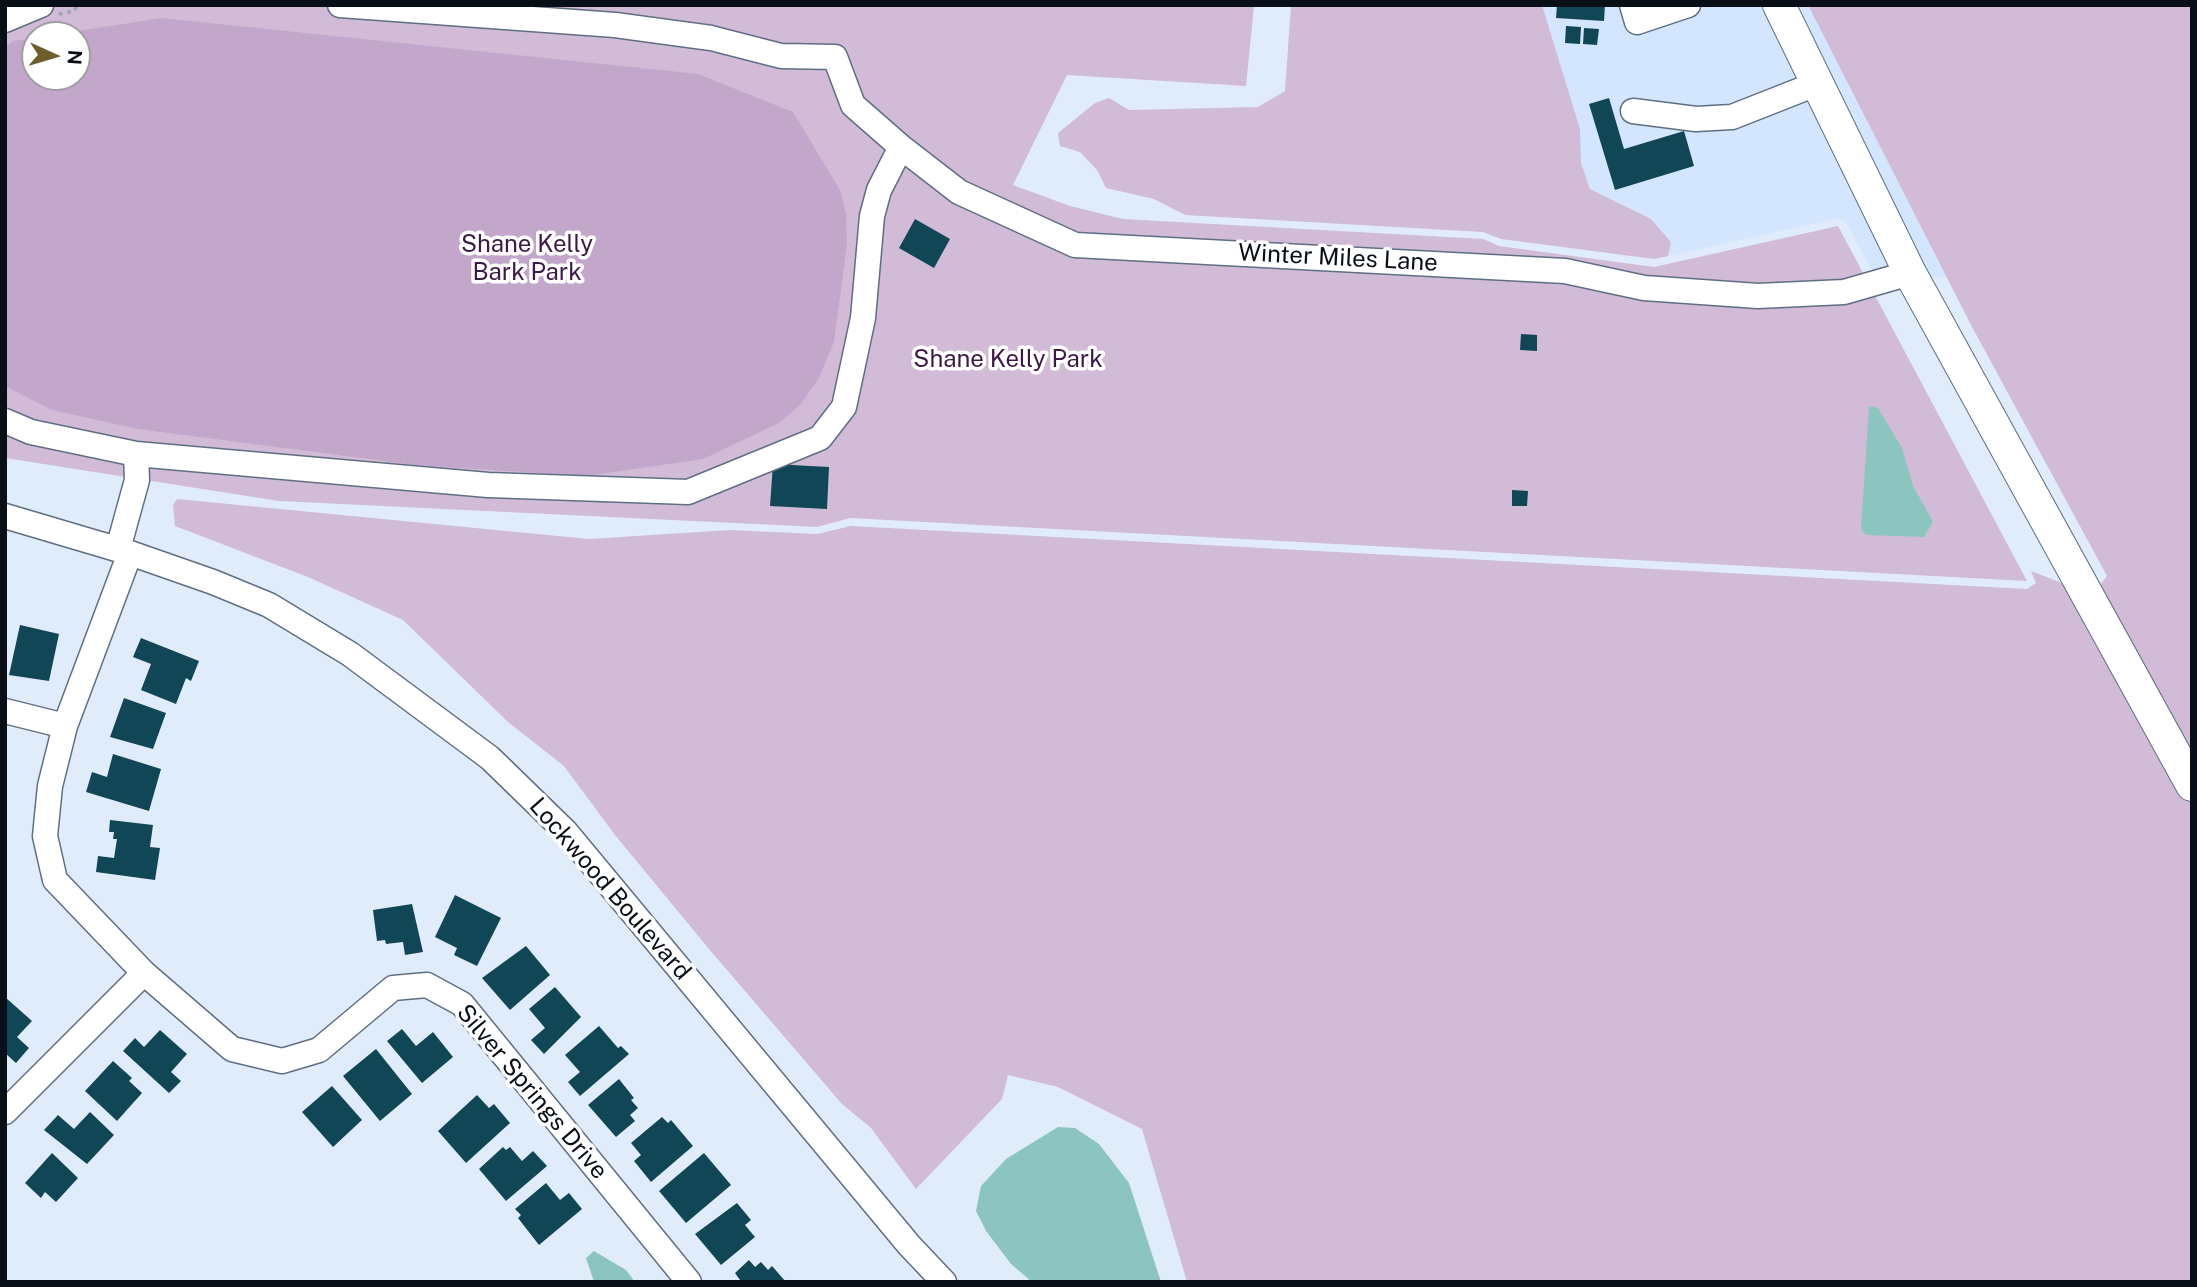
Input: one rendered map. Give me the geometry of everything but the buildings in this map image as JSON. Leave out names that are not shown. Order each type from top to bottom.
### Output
[{"type":"main road","points":[[1779,5],[1910,273],[2192,785]]},
{"type":"street","points":[[5,20],[41,5]]},
{"type":"street","name":"Winter Miles Lane","points":[[340,5],[615,25],[711,38],[781,56],[835,57],[853,105],[901,147],[959,192],[1075,245],[1565,271],[1644,288],[1758,296],[1844,292],[1910,273]]},
{"type":"street","points":[[1632,5],[1637,22],[1688,5]]},
{"type":"street","points":[[1633,111],[1696,119],[1732,117],[1816,84]]},
{"type":"street","points":[[5,421],[31,432],[136,454],[488,485],[688,492],[820,438],[844,407],[863,318],[872,216],[879,190],[901,147]]},
{"type":"street","name":"Silver Springs Drive","points":[[136,454],[137,480],[124,551],[65,726],[50,786],[45,836],[55,880],[144,973],[232,1049],[282,1061],[320,1050],[393,988],[427,985],[462,1004],[689,1282]]},
{"type":"street","name":"Lockwood Boulevard","points":[[5,516],[124,551],[269,605],[350,654],[490,758],[565,831],[909,1245],[944,1282]]},
{"type":"street","points":[[5,711],[65,726]]},
{"type":"street","points":[[5,1112],[144,973]]},
{"type":"shaded area","points":[[1542,5],[1768,5],[1897,268],[1873,273],[1846,222],[1839,218],[1668,256],[1671,242],[1651,219],[1590,189],[1581,163],[1580,129]]},
{"type":"shaded area","points":[[1790,5],[1808,5],[1947,278],[1923,276]]},
{"type":"shaded area","points":[[1869,406],[1878,408],[1902,448],[1913,486],[1933,522],[1924,537],[1866,535],[1861,529]]},
{"type":"shaded area","points":[[1058,1127],[1075,1128],[1099,1144],[1129,1183],[1161,1282],[1032,1282],[1011,1264],[986,1231],[976,1211],[981,1186],[1006,1159]]},
{"type":"shaded area","points":[[594,1251],[626,1270],[635,1282],[594,1282],[586,1258]]},
{"type":"green space","name":"Shane Kelly Park","points":[[5,5],[1254,5],[1246,86],[1067,75],[1013,185],[1070,206],[1123,219],[1483,239],[1499,246],[1654,267],[1838,226],[2027,581],[850,518],[817,527],[279,501],[5,458]]},
{"type":"green space","points":[[1291,5],[1542,5],[1580,129],[1581,163],[1590,189],[1651,219],[1671,242],[1668,256],[1654,259],[1501,239],[1483,232],[1185,215],[1154,199],[1106,188],[1097,170],[1080,152],[1060,146],[1058,133],[1095,103],[1109,98],[1129,110],[1258,107],[1285,91]]},
{"type":"green space","points":[[1808,5],[2192,5],[2192,764],[2096,590],[2107,576],[1971,325]]},
{"type":"green space","name":"Shane Kelly Bark Park","points":[[162,18],[698,74],[793,112],[841,192],[846,215],[847,244],[834,342],[819,378],[800,405],[779,423],[703,459],[586,476],[415,465],[138,429],[52,410],[5,386],[5,47],[13,41],[21,40],[21,91],[91,91],[91,29]]},
{"type":"green space","points":[[177,499],[589,539],[730,530],[817,534],[851,526],[2027,589],[2036,583],[2031,571],[2072,587],[2192,806],[2192,1282],[1187,1282],[1142,1129],[1058,1087],[1008,1075],[1002,1099],[916,1189],[871,1128],[842,1104],[709,949],[615,835],[564,766],[508,722],[403,620],[308,577],[175,526],[173,505]]}]
